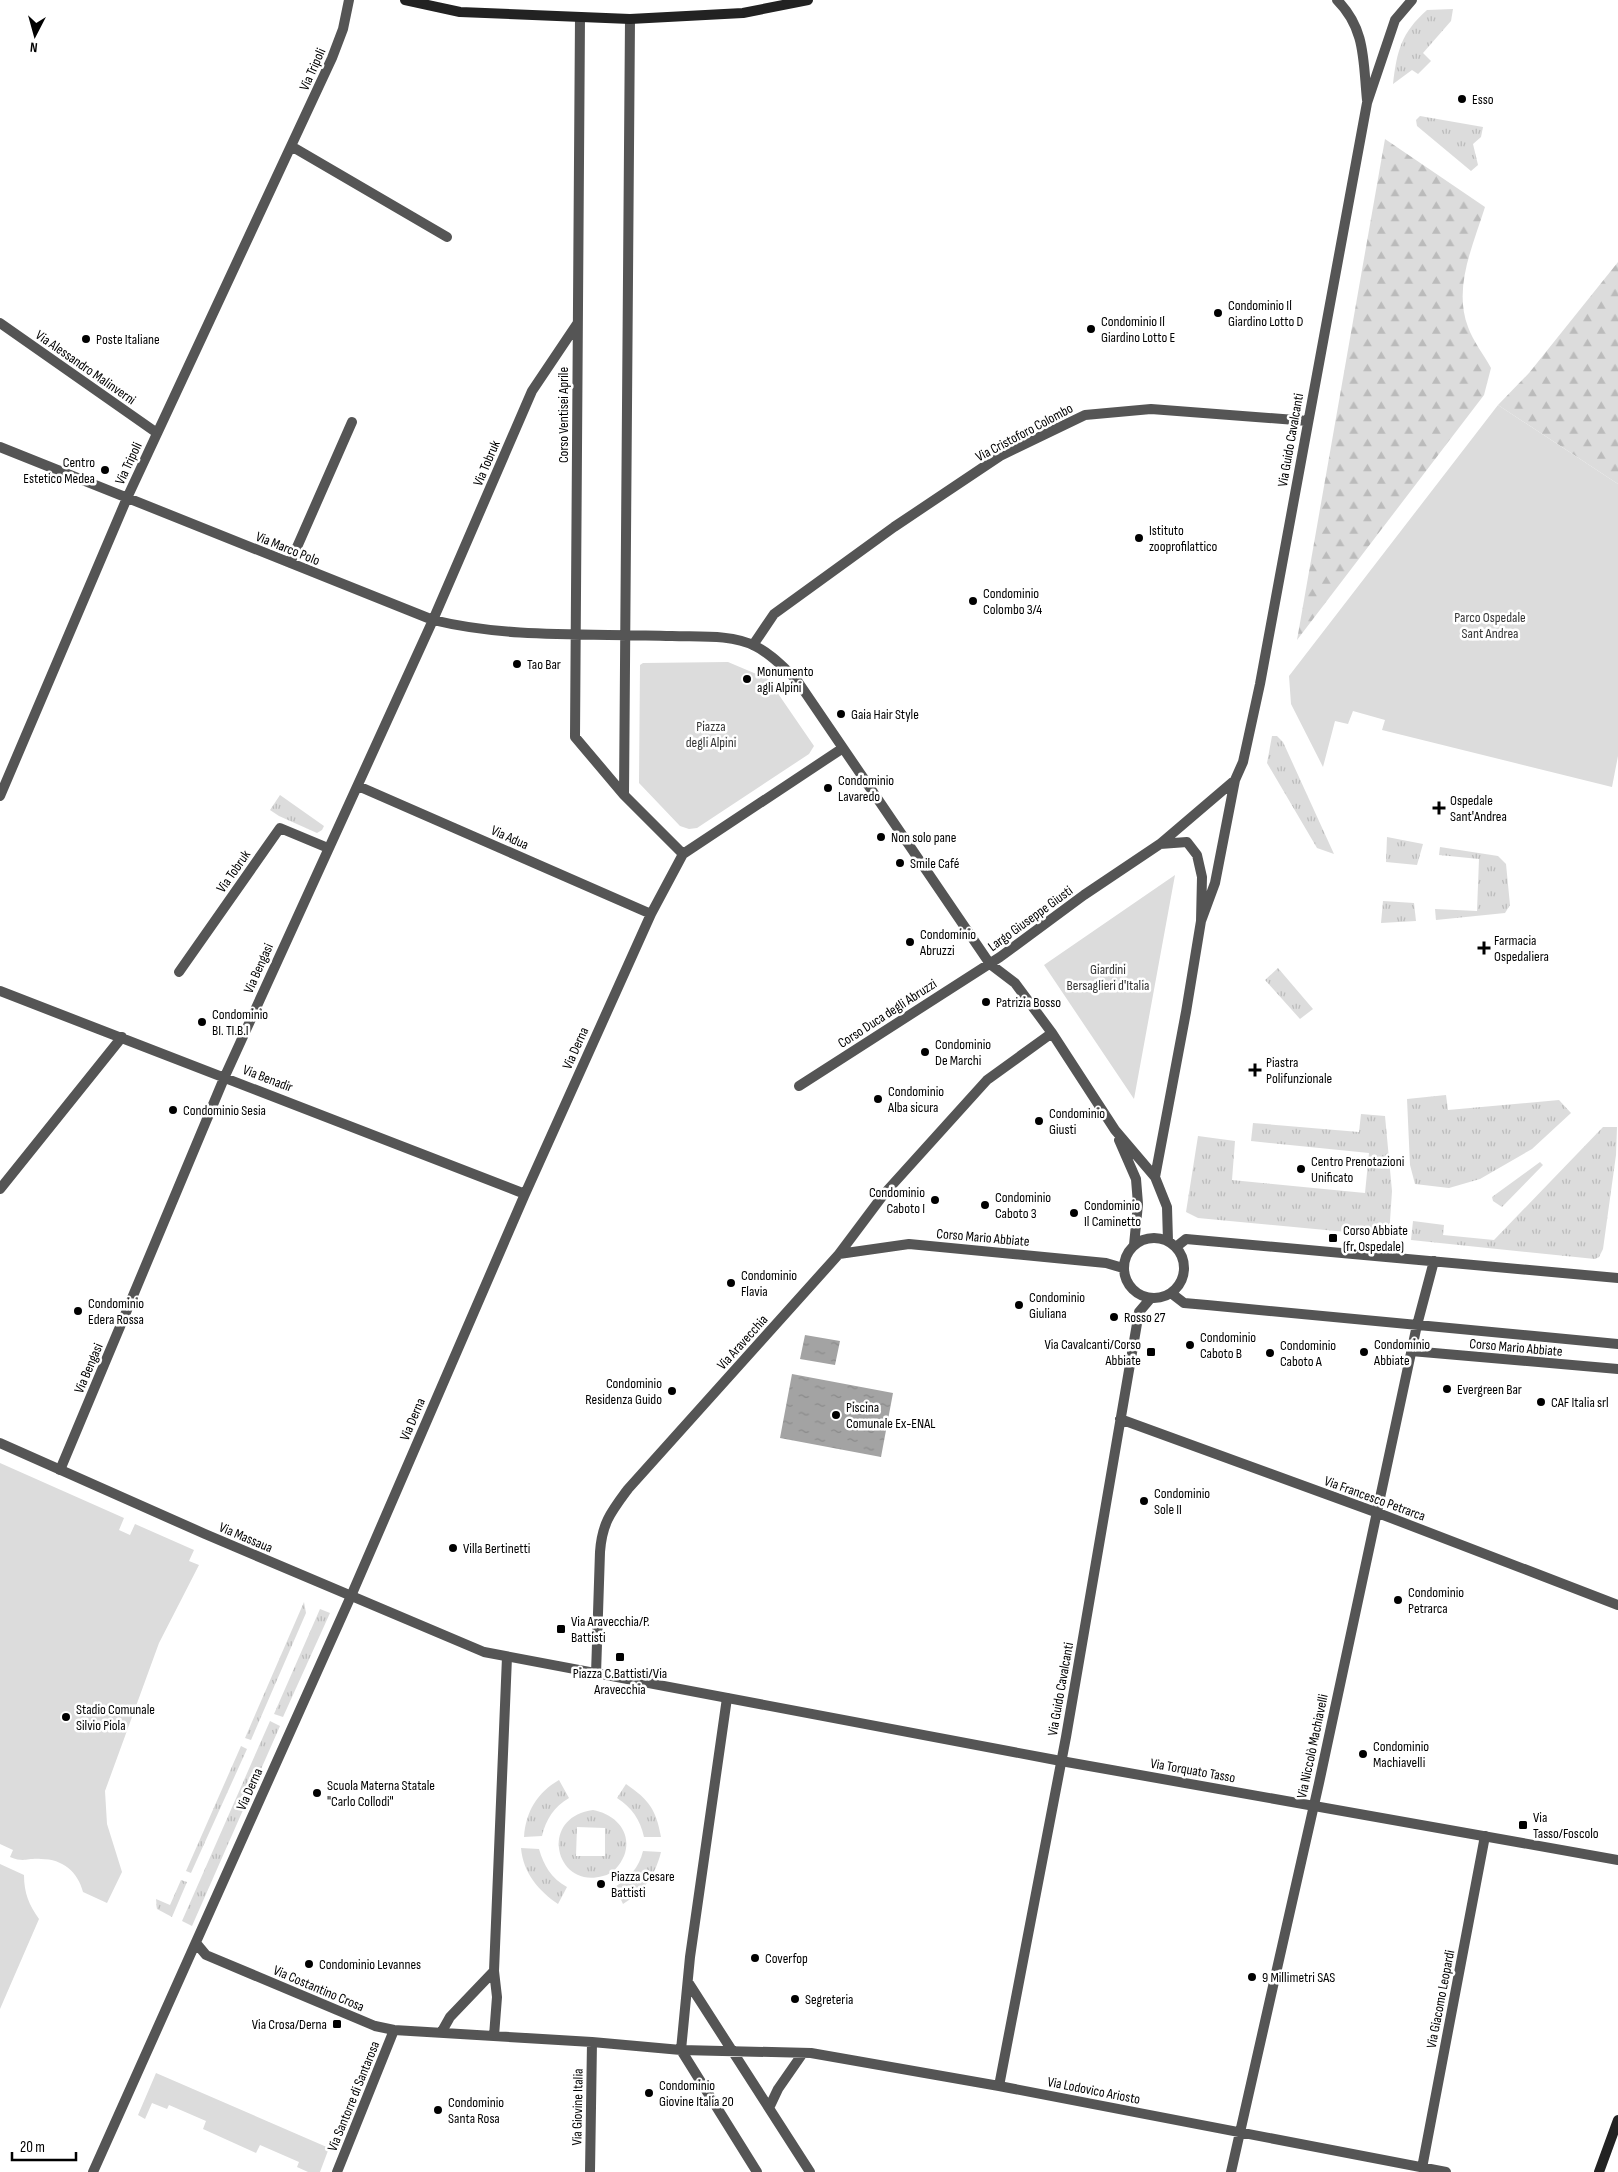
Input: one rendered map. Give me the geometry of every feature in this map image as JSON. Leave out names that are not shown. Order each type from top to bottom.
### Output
[{"type":"main road","points":[[406,0],[460,12],[630,18],[743,13],[808,0]]},
{"type":"main road","points":[[1599,2172],[1618,2120]]},
{"type":"street","name":"Via Tripoli","points":[[0,796],[127,498],[332,58],[343,29],[350,0]]},
{"type":"street","name":"Via Guido Cavalcanti","points":[[1337,0],[1349,12],[1357,26],[1362,46],[1367,103]]},
{"type":"street","name":"Via Guido Cavalcanti","points":[[1235,780],[1243,762],[1256,704],[1367,103],[1395,20],[1412,0]]},
{"type":"street","name":"Corso Ventisei Aprile","points":[[580,17],[575,737],[624,796],[683,854]]},
{"type":"street","points":[[624,796],[630,18]]},
{"type":"street","points":[[291,146],[447,236]]},
{"type":"street","name":"Via Alessandro Malinverni","points":[[0,323],[157,433]]},
{"type":"street","name":"Via Tobruk","points":[[433,620],[532,391],[577,324]]},
{"type":"street","name":"Via Cristoforo Colombo","points":[[754,645],[774,614],[894,527],[1000,456],[1084,415],[1151,409],[1308,420]]},
{"type":"street","points":[[290,563],[352,422]]},
{"type":"street","name":"Via Marco Polo","points":[[0,447],[433,620],[466,628],[506,633],[575,634]]},
{"type":"street","name":"Via Bengasi","points":[[60,1470],[224,1076],[433,620]]},
{"type":"street","points":[[575,634],[625,634],[728,639],[754,645],[768,654],[796,678],[990,964]]},
{"type":"street","name":"Via Derna","points":[[93,2172],[350,1596],[525,1194],[651,914],[683,854],[843,748]]},
{"type":"street","name":"Largo Giuseppe Giusti","points":[[1134,1245],[1138,1204],[1136,1179],[1114,1130],[1052,1033],[1015,983],[990,964],[1084,895],[1160,844],[1235,780]]},
{"type":"street","name":"Largo Giuseppe Giusti","points":[[1155,1177],[1202,921],[1215,884],[1235,780]]},
{"type":"street","name":"Via Adua","points":[[358,786],[651,914]]},
{"type":"street","name":"Via Tobruk","points":[[179,972],[280,828],[328,848]]},
{"type":"street","name":"Largo Giuseppe Giusti","points":[[1160,844],[1187,842],[1197,855],[1202,877],[1202,921]]},
{"type":"street","name":"Corso Duca degli Abruzzi","points":[[800,1086],[990,964]]},
{"type":"street","name":"Via Benadir","points":[[0,991],[224,1076],[525,1194]]},
{"type":"street","name":"Via Aravecchia","points":[[596,1674],[599,1633],[600,1552],[602,1532],[608,1515],[628,1489],[840,1254],[884,1194],[987,1080],[1052,1033]]},
{"type":"street","points":[[0,1189],[122,1037]]},
{"type":"street","name":"Largo Giuseppe Giusti","points":[[1114,1130],[1155,1177],[1167,1207],[1172,1244]]},
{"type":"street","points":[[1152,1238],[1172,1244],[1182,1256],[1184,1275],[1176,1289],[1171,1293],[1157,1299],[1142,1297],[1130,1288],[1126,1282],[1123,1268],[1126,1254],[1134,1245],[1144,1239],[1152,1238]]},
{"type":"street","points":[[1172,1244],[1186,1239],[1618,1278]]},
{"type":"street","name":"Corso Mario Abbiate","points":[[840,1254],[909,1244],[1106,1263],[1123,1268]]},
{"type":"street","points":[[1417,1325],[1434,1262]]},
{"type":"street","name":"Corso Mario Abbiate","points":[[1171,1293],[1184,1302],[1192,1304],[1618,1344]]},
{"type":"street","name":"Via Guido Cavalcanti","points":[[999,2086],[1061,1760],[1139,1312],[1150,1298]]},
{"type":"street","name":"Via Niccolò Machiavelli","points":[[1232,2172],[1378,1513],[1417,1325]]},
{"type":"street","name":"Corso Mario Abbiate","points":[[1411,1351],[1618,1370]]},
{"type":"street","name":"Via Francesco Petrarca","points":[[1120,1419],[1378,1513],[1618,1606]]},
{"type":"street","name":"Via Massaua","points":[[0,1443],[350,1596],[484,1652],[507,1657]]},
{"type":"street","points":[[494,2036],[497,1997],[494,1971],[507,1657],[726,1698],[690,1957],[682,2022],[681,2050],[758,2172]]},
{"type":"street","name":"Via Torquato Tasso","points":[[726,1698],[1618,1860]]},
{"type":"street","name":"Via Giacomo Leopardi","points":[[1422,2168],[1485,1836]]},
{"type":"street","name":"Via Costantino Crosa","points":[[196,1943],[206,1955],[375,2026],[394,2030],[441,2033]]},
{"type":"street","points":[[494,1971],[450,2017],[441,2033],[734,2053]]},
{"type":"street","points":[[688,1982],[810,2172]]},
{"type":"street","name":"Via Santorre di Santarosa","points":[[337,2172],[394,2030]]},
{"type":"street","name":"Via Giovine Italia","points":[[590,2172],[592,2042]]},
{"type":"street","name":"Via Lodovico Ariosto","points":[[734,2053],[803,2053],[999,2086],[1446,2172]]},
{"type":"street","points":[[769,2108],[778,2089],[803,2053]]},
{"type":"green space","points":[[1453,9],[1451,21],[1423,53],[1431,61],[1418,74],[1412,70],[1393,84],[1396,62],[1402,43],[1418,18],[1427,10]]},
{"type":"green space","points":[[1420,116],[1483,127],[1481,137],[1473,144],[1478,165],[1471,171],[1417,126],[1416,120]]},
{"type":"green space","points":[[1385,139],[1485,207],[1466,267],[1463,297],[1468,327],[1491,368],[1484,395],[1297,640]]},
{"type":"green space","points":[[1618,262],[1618,484],[1498,405],[1529,373]]},
{"type":"green space","name":"Parco Ospedale Sant Andrea","points":[[1498,405],[1618,484],[1618,756],[1612,787],[1382,730],[1385,720],[1353,711],[1348,724],[1335,721],[1323,767],[1291,704],[1289,676]]},
{"type":"green space","name":"Piazza degli Alpini","points":[[728,662],[768,679],[814,746],[809,754],[697,828],[689,829],[680,826],[639,783],[640,665],[643,663]]},
{"type":"green space","points":[[1272,736],[1277,736],[1283,742],[1334,854],[1317,848],[1267,763]]},
{"type":"green space","points":[[280,795],[324,826],[322,830],[317,833],[270,810]]},
{"type":"green space","points":[[1387,837],[1423,844],[1417,865],[1386,862]]},
{"type":"green space","points":[[1440,847],[1498,856],[1506,864],[1510,905],[1505,913],[1436,920],[1435,909],[1477,911],[1479,859],[1439,855]]},
{"type":"green space","name":"Giardini Bersaglieri d'Italia","points":[[1175,875],[1134,1099],[1044,965]]},
{"type":"green space","points":[[1383,901],[1414,903],[1416,921],[1381,923]]},
{"type":"green space","points":[[1278,968],[1313,1009],[1300,1019],[1265,980]]},
{"type":"green space","points":[[1446,1095],[1448,1110],[1559,1100],[1571,1113],[1532,1149],[1480,1179],[1449,1188],[1415,1184],[1410,1165],[1407,1099]]},
{"type":"green space","points":[[1361,1114],[1385,1116],[1392,1191],[1389,1236],[1198,1218],[1186,1212],[1198,1136],[1235,1141],[1232,1180],[1365,1193],[1369,1153],[1251,1141],[1253,1123],[1359,1132]]},
{"type":"green space","points":[[1603,1127],[1617,1127],[1616,1155],[1603,1249],[1599,1257],[1595,1259],[1411,1240],[1413,1221],[1444,1225],[1443,1235],[1494,1240]]},
{"type":"green space","points":[[1540,1162],[1543,1165],[1502,1207],[1493,1201],[1492,1197]]},
{"type":"green space","name":"Stadio Comunale Silvio Piola","points":[[0,1463],[124,1518],[119,1530],[130,1535],[135,1524],[194,1550],[189,1561],[199,1565],[159,1643],[105,1791],[107,1824],[122,1872],[107,1903],[83,1892],[77,1878],[63,1864],[49,1860],[15,1859],[10,1857],[13,1850],[0,1844]]},
{"type":"green space","points":[[304,1602],[306,1613],[251,1740],[245,1738]]},
{"type":"green space","points":[[320,1609],[330,1613],[283,1717],[274,1714]]},
{"type":"green space","points":[[270,1721],[280,1726],[192,1926],[182,1921]]},
{"type":"green space","points":[[241,1746],[247,1749],[191,1873],[186,1871]]},
{"type":"green space","points":[[559,1780],[569,1798],[551,1814],[542,1836],[524,1837],[527,1819],[534,1804],[551,1785]]},
{"type":"green space","points":[[626,1784],[646,1800],[654,1812],[661,1837],[644,1837],[635,1815],[617,1798]]},
{"type":"green space","points":[[593,1810],[608,1815],[620,1825],[626,1839],[626,1847],[624,1856],[618,1866],[610,1873],[603,1876],[587,1877],[573,1873],[564,1863],[559,1851],[559,1838],[565,1825],[576,1815]],"holes":[[[577,1827],[605,1828],[605,1856],[576,1856]]]},
{"type":"green space","points":[[521,1848],[539,1849],[549,1871],[567,1887],[558,1904],[544,1893],[533,1880],[522,1857]]},
{"type":"green space","points":[[643,1851],[661,1852],[648,1882],[637,1894],[623,1904],[615,1887],[633,1872],[639,1863]]},
{"type":"green space","points":[[0,1864],[24,1875],[28,1899],[39,1919],[0,2009]]},
{"type":"green space","points":[[181,1880],[187,1882],[172,1917],[157,1909],[156,1899],[170,1905]]},
{"type":"green space","points":[[156,2073],[329,2148],[320,2172],[308,2172],[297,2167],[299,2162],[260,2145],[256,2153],[203,2129],[206,2121],[169,2105],[167,2109],[152,2103],[145,2119],[138,2115]]},
{"type":"water","name":"Piscina Comunale Ex-ENAL","points":[[805,1335],[840,1341],[835,1365],[800,1359]]},
{"type":"water","name":"Piscina Comunale Ex-ENAL","points":[[792,1374],[893,1393],[881,1457],[780,1438]]},
{"type":"place","name":"Esso","points":[[1462,99]]},
{"type":"place","name":"Condominio Il Giardino Lotto D","points":[[1218,313]]},
{"type":"place","name":"Condominio Il Giardino Lotto E","points":[[1091,329]]},
{"type":"place","name":"Poste Italiane","points":[[86,339]]},
{"type":"place","name":"Centro Estetico Medea","points":[[105,470]]},
{"type":"place","name":"Istituto zooprofilattico","points":[[1139,538]]},
{"type":"place","name":"Condominio Colombo 3/4","points":[[973,601]]},
{"type":"place","name":"Tao Bar","points":[[517,664]]},
{"type":"place","name":"Monumento agli Alpini","points":[[747,679]]},
{"type":"place","name":"Gaia Hair Style","points":[[841,714]]},
{"type":"place","name":"Condominio Lavaredo","points":[[828,788]]},
{"type":"place","name":"Ospedale Sant'Andrea","points":[[1439,808]]},
{"type":"place","name":"Non solo pane","points":[[881,837]]},
{"type":"place","name":"Smile Café","points":[[900,863]]},
{"type":"place","name":"Condominio Abruzzi","points":[[910,942]]},
{"type":"place","name":"Farmacia Ospedaliera","points":[[1484,948]]},
{"type":"place","name":"Patrizia Bosso","points":[[986,1002]]},
{"type":"place","name":"Condominio BI. TI.B.I","points":[[202,1022]]},
{"type":"place","name":"Condominio De Marchi","points":[[925,1052]]},
{"type":"place","name":"Piastra Polifunzionale","points":[[1255,1070]]},
{"type":"place","name":"Condominio Alba sicura","points":[[878,1099]]},
{"type":"place","name":"Condominio Sesia","points":[[173,1110]]},
{"type":"place","name":"Condominio Giusti","points":[[1039,1121]]},
{"type":"place","name":"Centro Prenotazioni Unificato","points":[[1301,1169]]},
{"type":"place","name":"Condominio Caboto I","points":[[935,1200]]},
{"type":"place","name":"Condominio Caboto 3","points":[[985,1205]]},
{"type":"place","name":"Condominio Il Caminetto","points":[[1074,1213]]},
{"type":"place","name":"Corso Abbiate (fr. Ospedale)","points":[[1333,1238]]},
{"type":"place","name":"Condominio Flavia","points":[[731,1283]]},
{"type":"place","name":"Condominio Giuliana","points":[[1019,1305]]},
{"type":"place","name":"Condominio Edera Rossa","points":[[78,1311]]},
{"type":"place","name":"Rosso 27","points":[[1114,1317]]},
{"type":"place","name":"Condominio Caboto B","points":[[1190,1345]]},
{"type":"place","name":"Via Cavalcanti/Corso Abbiate","points":[[1151,1352]]},
{"type":"place","name":"Condominio Abbiate","points":[[1364,1352]]},
{"type":"place","name":"Condominio Caboto A","points":[[1270,1353]]},
{"type":"place","name":"Evergreen Bar","points":[[1447,1389]]},
{"type":"place","name":"Condominio Residenza Guido","points":[[672,1391]]},
{"type":"place","name":"CAF Italia srl","points":[[1541,1402]]},
{"type":"place","name":"Piscina Comunale Ex-ENAL","points":[[836,1415]]},
{"type":"place","name":"Condominio Sole II","points":[[1144,1501]]},
{"type":"place","name":"Villa Bertinetti","points":[[453,1548]]},
{"type":"place","name":"Condominio Petrarca","points":[[1398,1600]]},
{"type":"place","name":"Via Aravecchia/P. Battisti","points":[[561,1629]]},
{"type":"place","name":"Piazza C.Battisti/Via Aravecchia","points":[[620,1657]]},
{"type":"place","name":"Stadio Comunale Silvio Piola","points":[[66,1717]]},
{"type":"place","name":"Condominio Machiavelli","points":[[1363,1754]]},
{"type":"place","name":"Scuola Materna Statale \"Carlo Collodi\"","points":[[317,1793]]},
{"type":"place","name":"Via Tasso/Foscolo","points":[[1523,1825]]},
{"type":"place","name":"Piazza Cesare Battisti","points":[[601,1884]]},
{"type":"place","name":"Coverfop","points":[[755,1958]]},
{"type":"place","name":"Condominio Levannes","points":[[309,1964]]},
{"type":"place","name":"9 Millimetri SAS","points":[[1252,1977]]},
{"type":"place","name":"Segreteria","points":[[795,1999]]},
{"type":"place","name":"Via Crosa/Derna","points":[[337,2024]]},
{"type":"place","name":"Condominio Giovine Italia 20","points":[[649,2093]]},
{"type":"place","name":"Condominio Santa Rosa","points":[[438,2110]]}]
